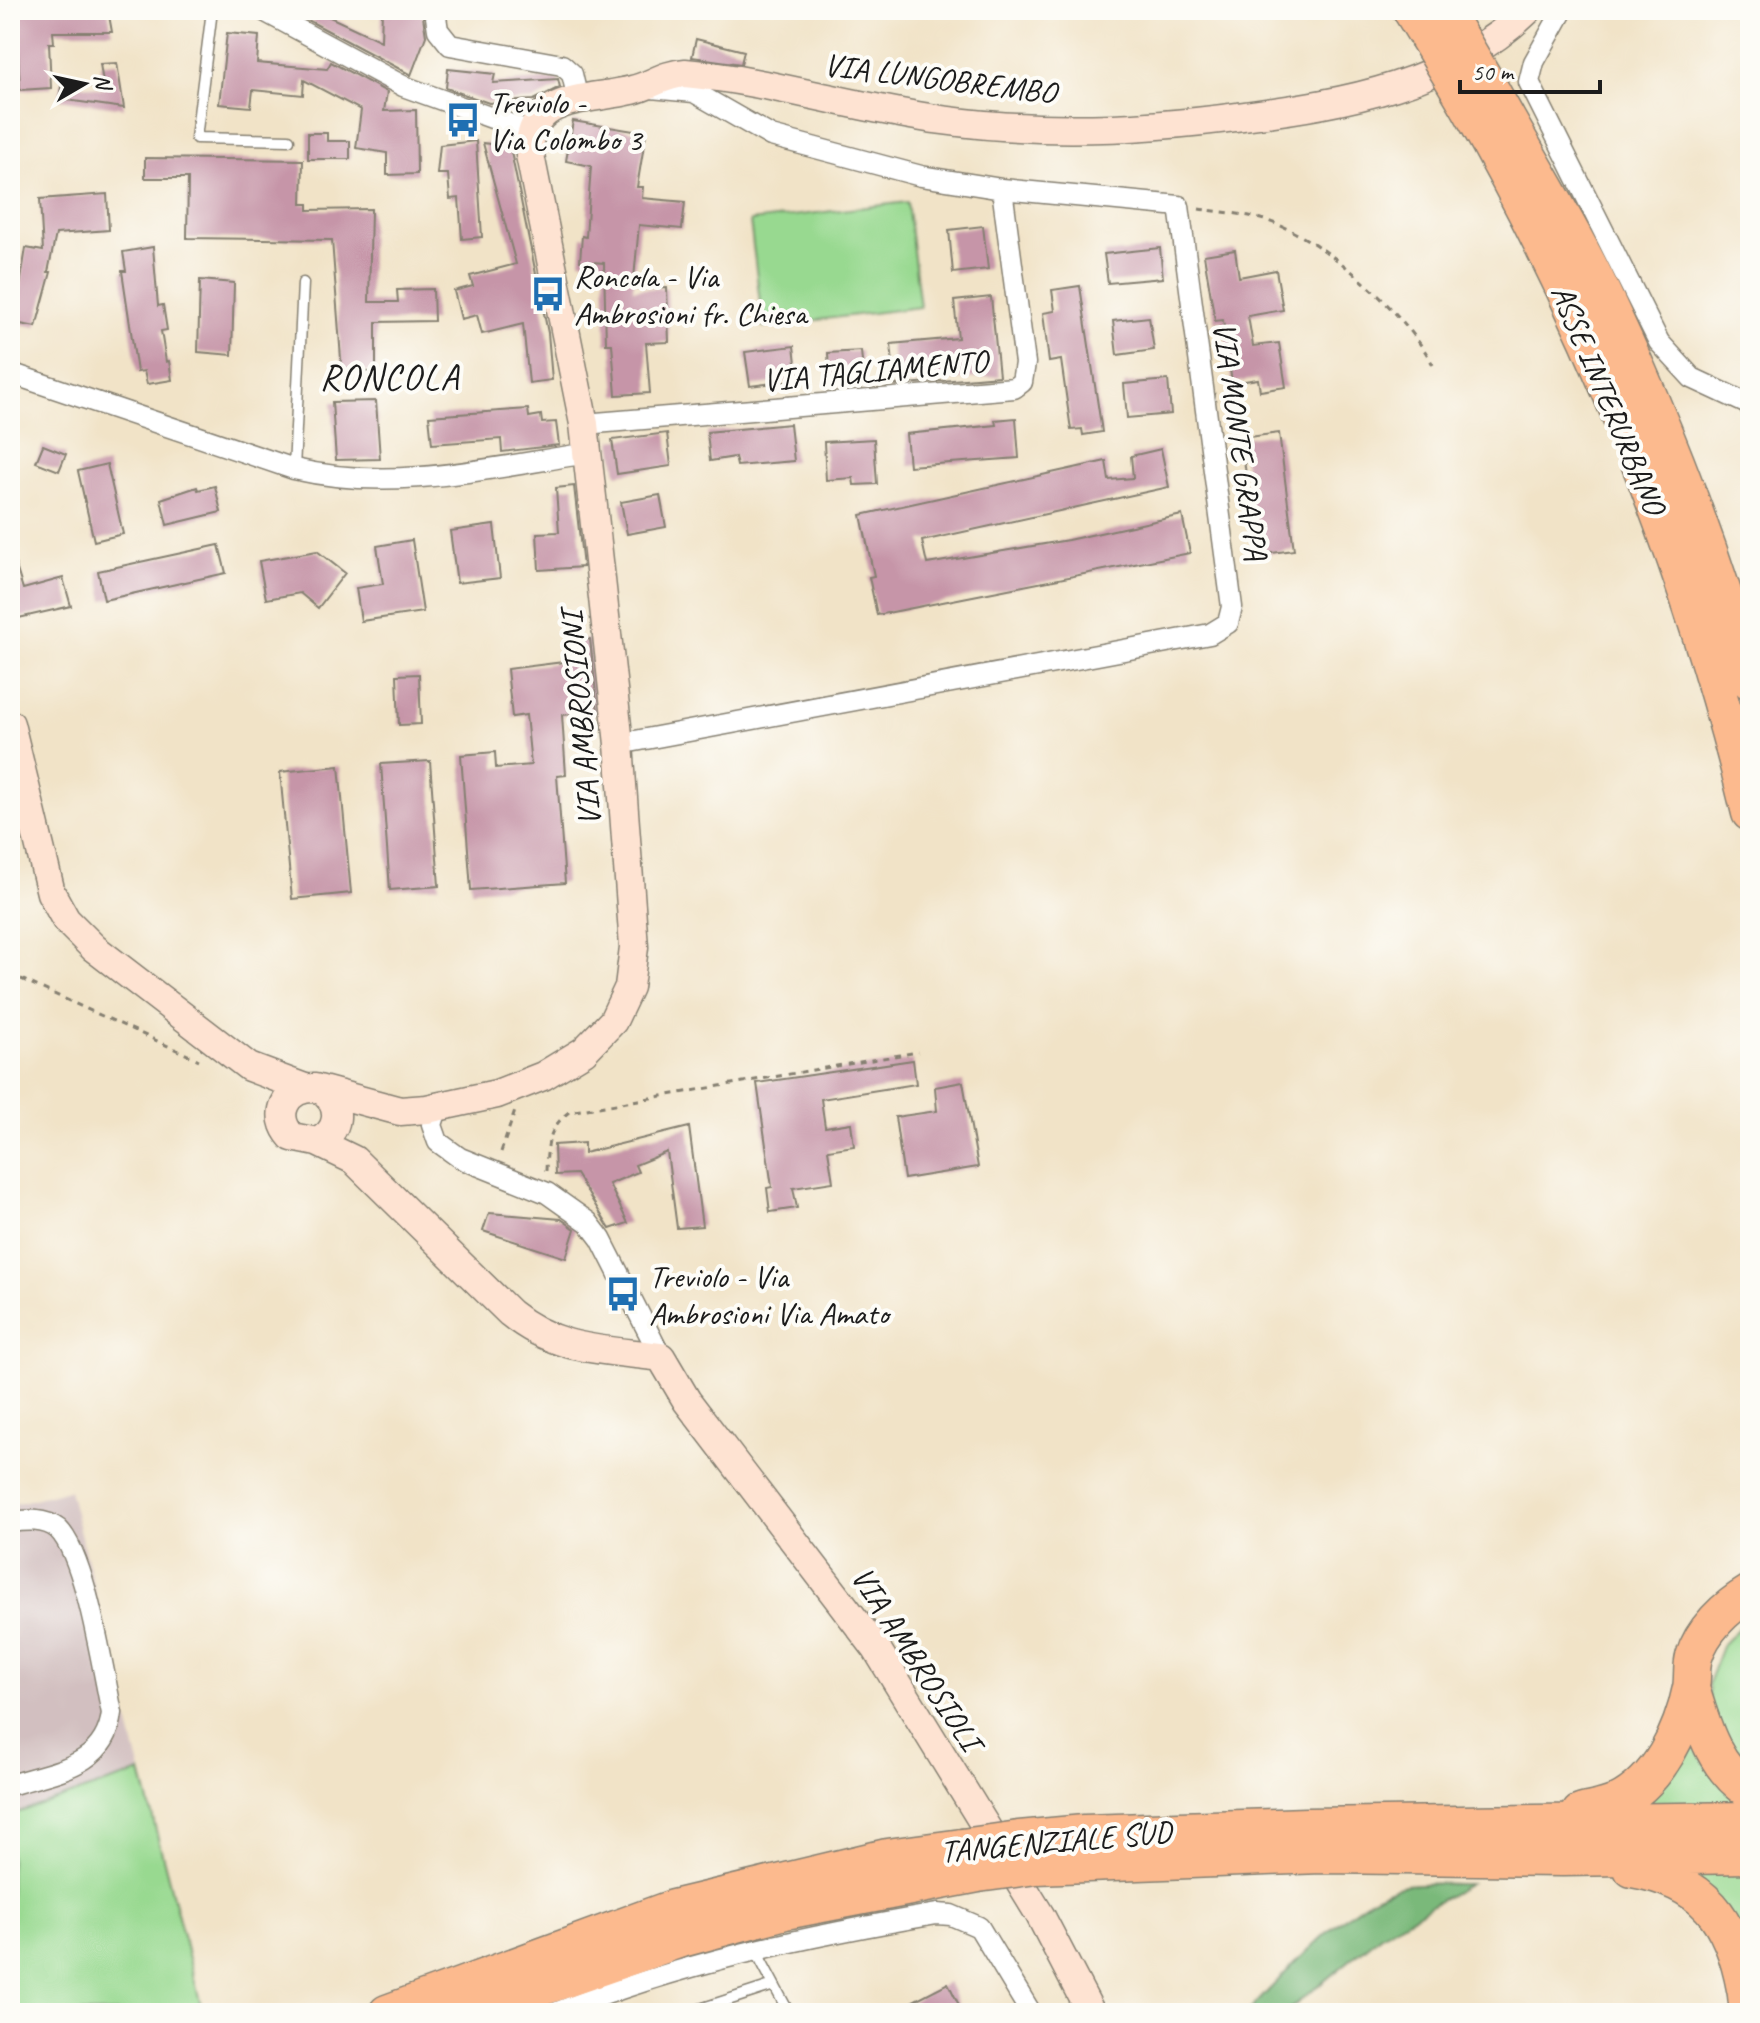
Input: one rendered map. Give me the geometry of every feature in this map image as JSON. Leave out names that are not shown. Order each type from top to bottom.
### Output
[{"type":"highway","name":"ASSE INTERURBANO","points":[[1433,19],[1594,276],[1626,347],[1726,598],[1750,681]]},
{"type":"highway","name":"ASSE INTERURBANO","points":[[1480,98],[1503,168],[1587,342],[1664,527],[1706,654],[1750,813]]},
{"type":"highway","points":[[1544,1823],[1616,1803],[1648,1779],[1671,1748],[1691,1688],[1694,1657],[1710,1627],[1734,1603],[1750,1593]]},
{"type":"highway","points":[[1691,1688],[1705,1736],[1727,1771],[1750,1791]]},
{"type":"highway","name":"TANGENZIALE SUD","points":[[469,2013],[554,1998],[681,1939],[970,1861],[1027,1853],[1100,1832],[1750,1820]]},
{"type":"highway","name":"TANGENZIALE SUD","points":[[1027,1853],[1563,1858],[1750,1855]]},
{"type":"highway","name":"TANGENZIALE SUD","points":[[387,2013],[673,1908],[887,1857],[970,1861]]},
{"type":"highway","points":[[1563,1858],[1661,1874],[1696,1891],[1725,1922],[1748,1989]]},
{"type":"highway","points":[[499,2013],[554,1998]]},
{"type":"street","points":[[262,10],[418,93],[531,132]]},
{"type":"street","points":[[435,10],[438,30],[450,45],[562,65],[572,74],[578,100]]},
{"type":"street","name":"VIA LUNGOBREMBO","points":[[531,132],[547,110],[578,100],[637,90],[660,78],[685,73],[962,122],[1061,129],[1179,124],[1317,106],[1382,92],[1464,57],[1528,10]]},
{"type":"street","points":[[1563,10],[1534,62],[1529,82],[1659,342],[1692,378],[1750,405]]},
{"type":"street","points":[[637,90],[673,88],[694,92],[754,128],[781,139],[921,176],[1002,189],[1179,206]]},
{"type":"street","name":"VIA AMBROSIONI","points":[[330,1110],[400,1111],[438,1106],[497,1094],[553,1071],[592,1044],[621,1008],[631,980],[634,947],[619,744],[588,453],[535,190],[531,132]]},
{"type":"street","name":"VIA TAGLIAMENTO","points":[[584,424],[1014,388],[1024,376],[1025,356],[1002,189]]},
{"type":"street","name":"VIA MONTE GRAPPA","points":[[619,744],[1195,637],[1224,627],[1232,614],[1232,602],[1179,206]]},
{"type":"street","points":[[10,373],[294,469],[343,478],[385,480],[588,453]]},
{"type":"street","points":[[10,724],[51,893],[66,920],[94,948],[249,1067],[330,1110],[354,1160],[510,1313],[535,1331],[567,1345],[661,1357]]},
{"type":"street","points":[[249,1067],[281,1114],[292,1137],[330,1110]]},
{"type":"street","points":[[281,1114],[288,1097],[330,1110]]},
{"type":"street","points":[[438,1106],[432,1125],[443,1147],[485,1170],[540,1190],[573,1209],[593,1226],[661,1357]]},
{"type":"street","name":"VIA AMBROSIOLI","points":[[661,1357],[687,1401],[884,1661],[1040,1915],[1091,2013]]},
{"type":"street","points":[[10,1522],[30,1520],[45,1523],[57,1529],[66,1542],[78,1567],[112,1713],[110,1732],[95,1753],[76,1764],[10,1785]]},
{"type":"street","points":[[554,1998],[755,1949],[937,1914],[951,1915],[979,1927],[1031,2013]]},
{"type":"lane","points":[[212,10],[196,138],[289,140]]},
{"type":"lane","points":[[294,469],[303,283]]},
{"type":"lane","points":[[755,1949],[789,2013]]},
{"type":"lane","points":[[688,2013],[774,1985]]},
{"type":"path","points":[[1179,206],[1262,219],[1315,243],[1351,270],[1423,345],[1433,365]]},
{"type":"path","points":[[10,974],[209,1064]]},
{"type":"path","points":[[540,1190],[555,1123],[569,1112],[918,1052]]},
{"type":"shaded area","points":[[69,1490],[141,1772],[10,1815],[10,1505]]},
{"type":"green space","points":[[907,202],[920,307],[763,327],[750,221]]},
{"type":"green space","points":[[1750,1616],[1750,1782],[1713,1733],[1708,1683],[1723,1644]]},
{"type":"green space","points":[[1687,1727],[1698,1753],[1711,1772],[1750,1805],[1624,1811]]},
{"type":"green space","points":[[141,1772],[203,2013],[10,2013],[10,1815]]},
{"type":"green space","points":[[1750,1866],[1750,1934],[1744,1957],[1687,1873]]},
{"type":"green space","points":[[1469,1884],[1381,1935],[1285,2013],[1247,2013],[1321,1938],[1365,1903],[1386,1891],[1406,1885]]},
{"type":"building","points":[[16,10],[108,10],[112,32],[53,32],[54,43],[49,43],[51,88],[20,90]]},
{"type":"building","points":[[289,10],[315,10],[381,41],[382,10],[422,10],[426,36],[411,75]]},
{"type":"building","points":[[227,33],[259,36],[257,63],[327,69],[331,62],[387,92],[384,111],[416,110],[417,174],[387,175],[387,153],[356,148],[361,110],[304,80],[303,95],[253,90],[251,107],[219,104]]},
{"type":"building","points":[[696,39],[744,51],[741,64],[692,57]]},
{"type":"building","points":[[117,63],[124,108],[59,99],[62,81],[104,89],[100,64]]},
{"type":"building","points":[[448,69],[495,74],[493,83],[558,79],[560,87],[534,100],[489,103],[446,88]]},
{"type":"building","points":[[573,121],[646,133],[637,187],[643,187],[642,198],[685,202],[682,229],[639,225],[633,289],[667,288],[669,342],[646,343],[650,393],[616,395],[612,344],[606,344],[604,263],[580,261],[582,236],[586,237],[591,166],[566,161]]},
{"type":"building","points":[[308,133],[327,133],[327,141],[350,141],[350,159],[308,159]]},
{"type":"building","points":[[476,141],[482,237],[462,239],[459,198],[450,199],[448,174],[437,174],[440,145]]},
{"type":"building","points":[[483,143],[510,147],[548,333],[552,380],[529,383],[523,324],[482,334],[477,315],[461,319],[454,291],[473,286],[470,276],[516,264]]},
{"type":"building","points":[[145,158],[303,160],[302,204],[308,204],[308,210],[371,209],[369,302],[398,302],[397,290],[433,289],[434,321],[376,322],[376,372],[342,372],[332,240],[187,238],[188,178],[145,178]]},
{"type":"building","points":[[107,194],[109,230],[56,234],[48,272],[51,272],[36,327],[10,322],[13,303],[17,304],[26,248],[43,251],[40,199]]},
{"type":"building","points":[[983,226],[988,269],[953,273],[949,230]]},
{"type":"building","points":[[153,247],[158,306],[163,305],[167,330],[161,331],[172,380],[147,384],[144,371],[137,372],[122,271],[126,271],[123,252]]},
{"type":"building","points":[[1160,248],[1163,278],[1108,283],[1104,254]]},
{"type":"building","points":[[1235,250],[1239,277],[1276,270],[1283,310],[1248,316],[1253,346],[1279,343],[1286,387],[1260,391],[1258,379],[1232,383],[1223,320],[1215,321],[1204,255]]},
{"type":"building","points":[[200,280],[234,283],[232,355],[198,352]]},
{"type":"building","points":[[1080,286],[1102,432],[1083,435],[1082,429],[1071,430],[1061,360],[1049,362],[1043,313],[1055,311],[1052,290]]},
{"type":"building","points":[[991,297],[999,376],[895,385],[891,344],[958,338],[954,301]]},
{"type":"building","points":[[1149,317],[1154,350],[1117,355],[1113,321]]},
{"type":"building","points":[[794,346],[798,380],[750,386],[745,352]]},
{"type":"building","points":[[861,351],[864,382],[830,385],[828,353]]},
{"type":"building","points":[[1168,380],[1171,414],[1127,418],[1124,384]]},
{"type":"building","points":[[376,401],[380,459],[336,460],[332,402]]},
{"type":"building","points":[[528,409],[529,417],[541,415],[542,423],[556,422],[559,445],[502,452],[501,439],[432,444],[429,416]]},
{"type":"building","points":[[1016,418],[1019,458],[909,466],[906,434],[996,425],[995,420]]},
{"type":"building","points":[[790,424],[794,461],[737,466],[735,457],[710,461],[707,432]]},
{"type":"building","points":[[667,433],[671,466],[617,474],[612,440]]},
{"type":"building","points":[[1279,433],[1294,550],[1257,555],[1241,438]]},
{"type":"building","points":[[874,439],[877,484],[854,485],[853,478],[826,480],[824,442]]},
{"type":"building","points":[[43,445],[66,454],[59,471],[36,462]]},
{"type":"building","points":[[1161,449],[1169,487],[922,541],[927,564],[1068,540],[1182,515],[1190,553],[877,615],[869,577],[874,576],[861,515],[1106,461],[1109,480],[1133,478],[1131,456]]},
{"type":"building","points":[[107,464],[123,534],[94,541],[78,471]]},
{"type":"building","points":[[215,486],[221,512],[167,525],[161,499],[197,487],[198,490]]},
{"type":"building","points":[[574,486],[583,567],[539,570],[537,533],[559,532],[556,488]]},
{"type":"building","points":[[660,495],[666,527],[627,534],[621,502]]},
{"type":"building","points":[[494,525],[500,578],[457,583],[450,531]]},
{"type":"building","points":[[412,540],[423,612],[361,621],[356,588],[383,584],[377,546]]},
{"type":"building","points":[[219,545],[226,573],[104,600],[98,571]]},
{"type":"building","points":[[317,551],[345,573],[318,608],[300,593],[266,599],[259,561]]},
{"type":"building","points":[[10,560],[14,560],[23,589],[63,578],[71,606],[10,620]]},
{"type":"building","points":[[590,639],[598,712],[562,715],[566,775],[557,776],[565,883],[471,890],[461,755],[495,752],[496,768],[531,765],[526,715],[512,717],[507,669],[571,661],[570,641]]},
{"type":"building","points":[[419,674],[421,724],[399,725],[397,675]]},
{"type":"building","points":[[430,761],[439,886],[390,890],[381,764]]},
{"type":"building","points":[[339,766],[351,893],[292,899],[280,772]]},
{"type":"building","points":[[913,1060],[916,1084],[821,1099],[825,1127],[851,1123],[854,1146],[828,1150],[833,1182],[793,1188],[797,1208],[770,1212],[767,1188],[772,1187],[757,1083]]},
{"type":"building","points":[[963,1082],[978,1167],[904,1179],[895,1117],[937,1111],[935,1087]]},
{"type":"building","points":[[689,1127],[702,1226],[677,1228],[667,1152],[635,1165],[638,1172],[609,1184],[628,1223],[610,1229],[576,1174],[555,1175],[554,1145],[584,1143],[584,1153]]},
{"type":"building","points":[[489,1213],[561,1219],[575,1229],[566,1258],[483,1231]]},
{"type":"building","points":[[948,1983],[963,2013],[890,2013]]},
{"type":"place","name":"Treviolo - Via Colombo 3","points":[[463,120]]},
{"type":"place","name":"Roncola - Via Ambrosioni fr. Chiesa","points":[[548,294]]},
{"type":"place","name":"Treviolo - Via Ambrosioni Via Amato","points":[[623,1294]]},
{"type":"district","name":"RONCOLA","points":[[390,376]]}]
